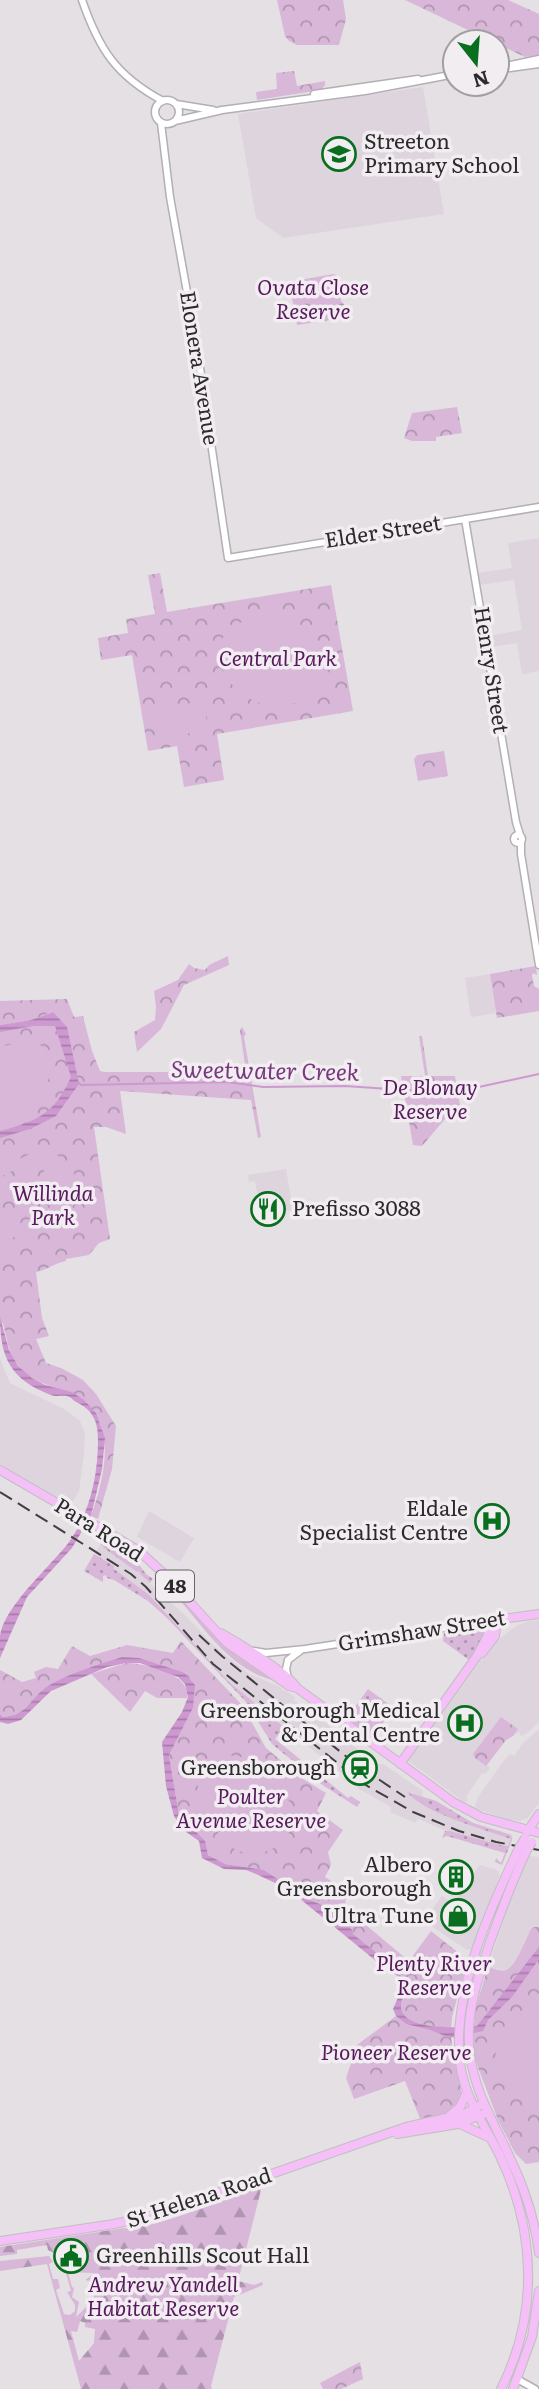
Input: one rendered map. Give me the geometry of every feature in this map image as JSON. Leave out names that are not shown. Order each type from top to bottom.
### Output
[{"type":"main road","name":"Para Road","points":[[0,1470],[144,1555],[218,1632],[288,1678],[297,1688],[466,1810],[531,1834]]},
{"type":"main road","name":"Grimshaw Street","points":[[493,1621],[539,1614]]},
{"type":"main road","points":[[400,1764],[477,1656],[493,1621]]},
{"type":"main road","name":"Para Road","points":[[218,1632],[230,1646],[289,1686],[297,1688]]},
{"type":"main road","points":[[501,2389],[525,2323],[530,2284],[529,2255],[517,2199],[467,2092],[458,2050],[466,1987],[487,1920],[539,1814]]},
{"type":"main road","points":[[510,1825],[531,1834]]},
{"type":"main road","points":[[464,2016],[474,2074],[526,2191],[539,2253]]},
{"type":"main road","points":[[445,2119],[458,2109],[467,2092]]},
{"type":"main road","name":"St Helena Road","points":[[393,2134],[458,2124],[487,2107]]},
{"type":"main road","name":"St Helena Road","points":[[0,2241],[151,2216],[393,2134],[406,2127],[476,2113]]},
{"type":"main road","points":[[458,2124],[490,2138]]},
{"type":"main road","points":[[507,2378],[517,2386],[533,2337],[539,2291]]},
{"type":"street","points":[[82,0],[94,33],[106,55],[120,72],[145,92],[163,101],[193,108],[222,110]]},
{"type":"street","points":[[511,66],[539,61]]},
{"type":"street","points":[[145,92],[156,107],[156,116],[161,123],[222,110],[358,92],[441,76]]},
{"type":"street","points":[[156,107],[163,101]]},
{"type":"street","points":[[173,103],[179,111],[174,122]]},
{"type":"street","name":"Elonera Avenue","points":[[164,148],[165,135],[174,122]]},
{"type":"street","name":"Elonera Avenue","points":[[161,123],[230,558]]},
{"type":"street","name":"Elder Street","points":[[230,558],[539,507]]},
{"type":"street","name":"Henry Street","points":[[465,519],[539,965]]},
{"type":"street","name":"Grimshaw Street","points":[[245,1648],[264,1653],[305,1649],[493,1621]]},
{"type":"street","points":[[288,1678],[288,1660],[292,1654],[305,1649]]},
{"type":"street","points":[[517,2386],[534,2389]]},
{"type":"shaded area","name":"Streeton Primary School","points":[[423,87],[444,214],[283,238],[256,218],[238,114]]},
{"type":"shaded area","points":[[539,538],[539,671],[522,674],[517,643],[491,647],[489,636],[522,630],[514,580],[480,585],[478,573],[512,568],[508,543]]},
{"type":"shaded area","points":[[490,974],[496,1013],[471,1017],[465,978]]},
{"type":"shaded area","points":[[53,1012],[67,1027],[79,1084],[56,1116],[30,1129],[0,1138],[0,1131],[25,1124],[51,1108],[71,1077],[55,1026],[33,1026],[0,1032],[0,1025],[31,1020]]},
{"type":"shaded area","points":[[286,1169],[293,1210],[256,1215],[253,1208],[260,1207],[255,1181],[249,1182],[248,1175]]},
{"type":"shaded area","points":[[0,1317],[9,1350],[18,1366],[45,1385],[72,1392],[84,1400],[96,1413],[105,1438],[102,1469],[91,1516],[72,1548],[27,1597],[0,1658],[0,1636],[10,1612],[69,1542],[82,1519],[94,1480],[98,1440],[96,1422],[87,1409],[69,1397],[53,1396],[37,1389],[17,1375],[10,1366],[2,1344]]},
{"type":"shaded area","points":[[0,1359],[10,1383],[66,1410],[80,1421],[85,1434],[84,1453],[79,1491],[70,1506],[0,1465]]},
{"type":"shaded area","points":[[149,1511],[194,1538],[180,1562],[137,1537]]},
{"type":"shaded area","points":[[101,1544],[140,1571],[140,1574],[213,1645],[249,1674],[278,1686],[295,1697],[294,1700],[310,1714],[315,1711],[362,1753],[345,1776],[228,1681],[157,1605],[113,1566],[94,1554]]},
{"type":"shaded area","points":[[539,1620],[539,1722],[526,1734],[521,1736],[519,1732],[506,1740],[487,1765],[490,1768],[485,1774],[482,1773],[466,1797],[468,1801],[464,1802],[408,1761],[493,1644],[516,1626]]},
{"type":"shaded area","points":[[122,1657],[139,1658],[183,1672],[195,1685],[193,1708],[169,1755],[179,1815],[205,1841],[208,1855],[225,1864],[264,1870],[310,1900],[325,1906],[405,1979],[407,1987],[401,2006],[410,2020],[433,2026],[477,2026],[539,1947],[539,1959],[512,1997],[488,2020],[483,2031],[450,2038],[406,2024],[396,2016],[393,2009],[403,1986],[399,1977],[288,1889],[246,1870],[224,1869],[202,1858],[199,1841],[182,1829],[174,1816],[166,1786],[162,1742],[182,1712],[188,1697],[185,1684],[178,1677],[140,1663],[107,1667],[51,1691],[21,1720],[8,1724],[0,1722],[0,1714],[3,1717],[18,1713],[56,1681]]},
{"type":"shaded area","points":[[539,1729],[539,1803],[528,1818],[520,1821],[509,1820],[474,1808],[478,1797],[505,1759],[510,1754],[514,1756],[523,1743]]},
{"type":"shaded area","points":[[377,1764],[383,1764],[423,1791],[422,1797],[436,1801],[473,1823],[510,1834],[513,1838],[506,1850],[418,1819],[415,1823],[390,1812],[391,1807],[357,1788]]},
{"type":"shaded area","points":[[529,1856],[539,1857],[539,1927],[531,1929],[509,1969],[488,1967],[512,1895]]},
{"type":"shaded area","points":[[480,1865],[497,1870],[500,1875],[472,1949],[467,1950],[424,1921],[442,1896],[453,1903]]},
{"type":"green space","points":[[277,0],[343,0],[346,19],[339,45],[297,45],[289,41],[285,36]]},
{"type":"green space","points":[[405,0],[508,0],[539,14],[539,55],[525,57],[511,50],[511,28],[464,28]]},
{"type":"green space","points":[[294,71],[297,86],[325,81],[325,85],[321,90],[257,100],[256,92],[277,89],[276,73]]},
{"type":"green space","name":"Ovata Close Reserve","points":[[334,274],[337,276],[341,301],[349,309],[350,317],[297,325],[290,288],[294,288],[294,281]]},
{"type":"green space","points":[[457,407],[462,433],[436,437],[436,441],[412,441],[404,438],[412,413]]},
{"type":"green space","name":"Central Park","points":[[160,573],[167,612],[331,585],[353,711],[217,734],[224,780],[184,787],[177,746],[148,751],[132,655],[101,660],[98,638],[128,633],[126,619],[155,614],[148,575]]},
{"type":"green space","points":[[265,617],[297,623],[310,632],[323,656],[320,682],[313,692],[286,705],[264,704],[245,696],[230,683],[222,667],[219,650],[225,635],[240,623]]},
{"type":"green space","points":[[204,701],[208,730],[157,739],[152,710]]},
{"type":"green space","points":[[444,751],[448,776],[418,781],[414,759],[417,755]]},
{"type":"green space","points":[[228,956],[229,965],[184,985],[161,1029],[137,1052],[134,1032],[155,1020],[154,991],[178,980],[189,964],[205,970],[209,965]]},
{"type":"green space","points":[[536,966],[537,975],[532,975],[534,986],[539,989],[539,1011],[497,1018],[490,974]]},
{"type":"green space","name":"Willinda Park","points":[[67,999],[74,1017],[83,1016],[92,1051],[100,1071],[104,1072],[246,1072],[240,1030],[242,1027],[246,1034],[244,1037],[261,1137],[258,1138],[251,1100],[120,1091],[126,1134],[106,1127],[94,1127],[110,1239],[99,1243],[89,1255],[66,1259],[36,1272],[42,1318],[49,1336],[36,1339],[46,1363],[83,1380],[96,1394],[116,1426],[112,1469],[98,1519],[91,1516],[100,1488],[105,1457],[102,1428],[96,1415],[73,1394],[40,1382],[22,1370],[12,1355],[3,1323],[0,1326],[0,1028],[44,1022],[52,1012],[31,1020],[0,1025],[0,1001]]},
{"type":"green space","name":"De Blonay Reserve","points":[[419,1036],[422,1036],[428,1076],[455,1076],[460,1105],[456,1106],[422,1146],[413,1145],[401,1076],[425,1076]]},
{"type":"green space","points":[[25,1041],[45,1049],[50,1058],[49,1078],[39,1097],[31,1105],[0,1118],[0,1047]]},
{"type":"green space","points":[[43,1148],[45,1152],[62,1159],[72,1169],[76,1187],[72,1199],[64,1210],[39,1226],[0,1243],[0,1233],[57,1206],[48,1185],[41,1188],[39,1185],[46,1181],[43,1167],[45,1170],[56,1165],[35,1161],[0,1177],[0,1168]]},
{"type":"green space","points":[[106,1535],[118,1542],[116,1546],[134,1558],[153,1579],[150,1583],[139,1571],[104,1548],[101,1544]]},
{"type":"green space","points":[[94,1554],[114,1566],[114,1569],[148,1594],[228,1681],[284,1727],[275,1739],[348,1798],[351,1796],[360,1802],[357,1807],[321,1784],[272,1744],[246,1702],[148,1601],[106,1575],[103,1576],[103,1582],[84,1571]]},
{"type":"green space","points":[[159,1578],[273,1680],[258,1675],[232,1658]]},
{"type":"green space","points":[[480,1628],[486,1633],[469,1660],[443,1641],[444,1633]]},
{"type":"green space","name":"Poulter Avenue Reserve","points":[[181,1641],[242,1705],[266,1748],[303,1779],[326,1793],[317,1811],[343,1830],[328,1852],[331,1865],[325,1877],[350,1894],[345,1901],[348,1910],[409,1961],[431,1931],[465,1958],[467,1962],[451,2028],[419,2023],[404,2016],[401,2004],[407,1991],[405,1980],[323,1905],[310,1900],[264,1870],[225,1864],[208,1855],[204,1841],[179,1815],[169,1755],[193,1708],[183,1672],[142,1660],[110,1661],[50,1686],[18,1713],[3,1717],[0,1714],[0,1670],[22,1682],[36,1678],[34,1672],[46,1667],[58,1669],[72,1646],[90,1656],[127,1645],[173,1653]]},
{"type":"green space","points":[[126,1663],[144,1665],[175,1676],[187,1690],[187,1698],[157,1698],[145,1691],[130,1712],[91,1674]]},
{"type":"green space","points":[[368,1689],[394,1708],[372,1738],[346,1719]]},
{"type":"green space","points":[[501,1717],[518,1729],[486,1766],[473,1754]]},
{"type":"green space","points":[[227,1755],[244,1757],[266,1768],[285,1792],[292,1812],[290,1831],[285,1839],[270,1850],[251,1854],[233,1848],[215,1830],[206,1815],[200,1801],[197,1774],[208,1762]]},
{"type":"green space","points":[[407,1792],[436,1801],[473,1823],[511,1835],[512,1840],[502,1865],[495,1862],[496,1858],[501,1863],[505,1853],[447,1836],[442,1838],[445,1831],[450,1831],[504,1846],[508,1846],[511,1839],[441,1814]]},
{"type":"green space","points":[[534,1927],[539,1927],[539,2162],[526,2164],[515,2153],[498,2120],[473,2050],[475,2010],[488,1967],[502,1971],[510,1968]]},
{"type":"green space","points":[[539,1993],[539,2093],[525,2095],[502,2083],[494,2066],[495,2058],[507,2031]]},
{"type":"green space","name":"Pioneer Reserve","points":[[396,2016],[406,2024],[451,2038],[462,2096],[460,2104],[447,2114],[421,2121],[405,2081],[354,2099],[346,2078],[357,2045]]},
{"type":"green space","name":"Andrew Yandell Habitat Reserve","points":[[262,2186],[238,2281],[254,2285],[262,2282],[263,2285],[234,2297],[212,2389],[81,2389],[47,2264],[0,2271],[0,2261],[49,2256],[53,2262],[49,2264],[53,2279],[58,2279],[60,2288],[56,2290],[64,2314],[70,2315],[75,2311],[75,2305],[67,2292],[71,2291],[62,2259],[58,2259],[48,2250],[47,2245],[0,2256],[0,2247],[151,2225]],"holes":[[[68,2272],[94,2273],[86,2280],[94,2282],[93,2288],[96,2289],[93,2300],[76,2317],[79,2302],[72,2297],[74,2288]],[[80,2321],[85,2323],[85,2327],[95,2329],[94,2343],[79,2361],[71,2331],[77,2332]]]},
{"type":"green space","points":[[360,2362],[363,2379],[341,2389],[323,2389],[320,2383]]},
{"type":"waterway","name":"Sweetwater Creek","points":[[78,1082],[81,1085],[227,1082],[263,1087],[345,1086],[465,1090],[539,1074]]},
{"type":"railway","points":[[0,1492],[131,1574],[146,1587],[213,1664],[364,1784],[413,1812],[459,1831],[496,1842],[539,1850]]},
{"type":"railway","points":[[199,1635],[353,1762],[405,1797]]},
{"type":"place","name":"Streeton Primary School","points":[[339,154]]},
{"type":"place","name":"Prefisso 3088","points":[[268,1209]]},
{"type":"place","name":"Eldale Specialist Centre","points":[[492,1521]]},
{"type":"place","name":"Greensborough Medical & Dental Centre","points":[[465,1723]]},
{"type":"place","name":"Greensborough","points":[[360,1768]]},
{"type":"place","name":"Albero Greensborough","points":[[456,1877]]},
{"type":"place","name":"Ultra Tune","points":[[458,1916]]},
{"type":"place","name":"Greenhills Scout Hall","points":[[71,2256]]},
{"type":"park label","name":"Plenty River Reserve","points":[[434,1976]]}]
